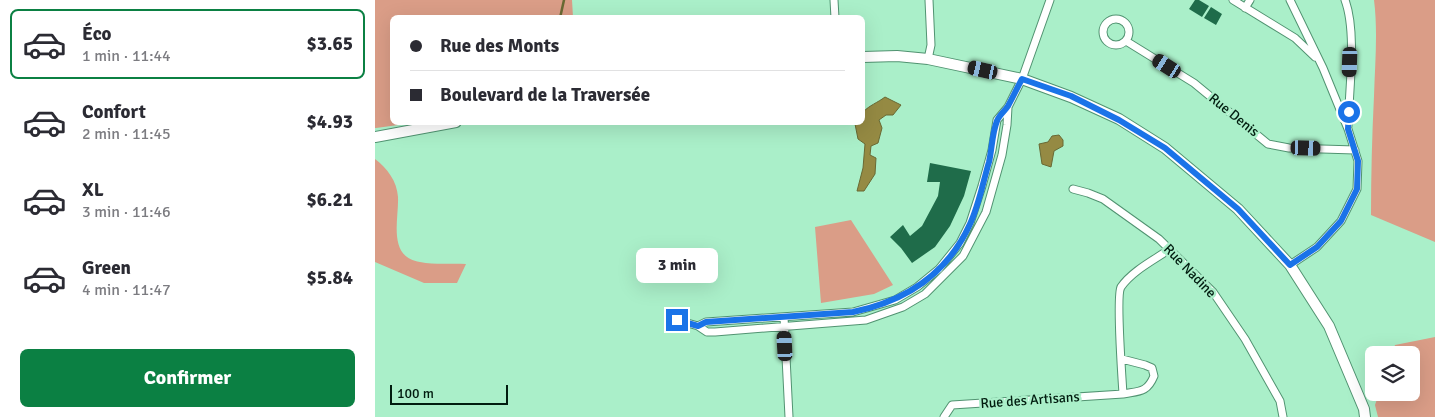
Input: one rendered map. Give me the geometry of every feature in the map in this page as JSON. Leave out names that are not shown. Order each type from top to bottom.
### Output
[{"type":"street","points":[[834,0],[835,15]]},
{"type":"street","points":[[929,0],[931,45],[929,59]]},
{"type":"street","points":[[698,326],[706,322],[853,312],[872,308],[895,300],[917,287],[939,269],[960,243],[971,223],[992,150],[997,120],[1008,107],[1022,79],[1050,0]]},
{"type":"street","points":[[1233,0],[1295,38],[1323,68]]},
{"type":"street","points":[[1245,8],[1250,0]]},
{"type":"street","points":[[1290,0],[1323,68],[1348,129],[1358,161],[1357,189],[1341,221],[1317,247],[1290,265]]},
{"type":"street","points":[[1345,0],[1349,11],[1351,30],[1348,129]]},
{"type":"street","name":"Rue Denis","points":[[1126,41],[1194,84],[1268,144],[1289,148],[1355,150]]},
{"type":"street","points":[[865,57],[897,56],[929,59],[1022,79],[1071,96],[1119,120],[1165,148],[1238,209],[1290,265],[1329,326],[1364,409],[1365,417]]},
{"type":"street","points":[[677,320],[698,326],[707,332],[715,332],[866,320],[903,308],[925,294],[963,256],[986,212],[1002,155],[1008,107]]},
{"type":"street","points":[[375,137],[440,125]]},
{"type":"street","name":"Rue Nadine","points":[[1073,189],[1088,192],[1103,199],[1159,239],[1213,292],[1240,331],[1280,401],[1283,417]]},
{"type":"street","points":[[1123,394],[1119,310],[1120,289],[1129,278],[1169,249]]},
{"type":"street","points":[[784,317],[789,417]]},
{"type":"street","name":"Rue des Artisans","points":[[944,417],[952,405],[1123,394],[1144,390],[1151,385],[1154,376],[1152,368],[1122,359]]},
{"type":"shaded area","points":[[375,0],[572,0],[573,15],[390,15],[390,125],[398,125],[375,128]]},
{"type":"shaded area","points":[[1374,0],[1435,0],[1435,242],[1371,215],[1376,48]]},
{"type":"shaded area","points":[[885,97],[901,105],[893,115],[886,115],[879,120],[882,128],[878,143],[871,146],[870,155],[876,158],[875,174],[864,191],[857,191],[863,168],[865,144],[858,139],[855,125],[865,125],[865,110]]},
{"type":"shaded area","points":[[1059,135],[1063,140],[1063,146],[1054,151],[1051,167],[1042,164],[1039,144],[1048,142],[1052,136]]},
{"type":"shaded area","points":[[375,159],[384,166],[396,186],[398,197],[397,236],[403,253],[410,259],[420,262],[466,264],[457,283],[424,283],[375,262]]},
{"type":"shaded area","points":[[851,220],[893,285],[874,294],[821,303],[815,227]]},
{"type":"shaded area","points":[[1435,337],[1435,417],[1378,417],[1375,405],[1376,401],[1420,401],[1420,346],[1395,345]]},
{"type":"building","points":[[1195,0],[1199,0],[1209,6],[1202,17],[1189,9]]},
{"type":"building","points":[[1211,7],[1222,14],[1216,25],[1204,18]]},
{"type":"building","points":[[930,163],[971,171],[964,196],[950,226],[935,247],[912,263],[890,237],[903,225],[910,236],[922,226],[938,196],[940,182],[927,182]]},
{"type":"waterway","points":[[561,15],[564,0]]},
{"type":"route","points":[[677,320],[685,324],[698,326],[706,322],[853,312],[895,300],[917,287],[949,258],[971,223],[992,150],[997,120],[1008,107],[1022,79],[1071,96],[1119,120],[1165,148],[1238,209],[1290,265],[1317,247],[1341,221],[1357,189],[1358,161],[1348,129],[1349,112]]}]
